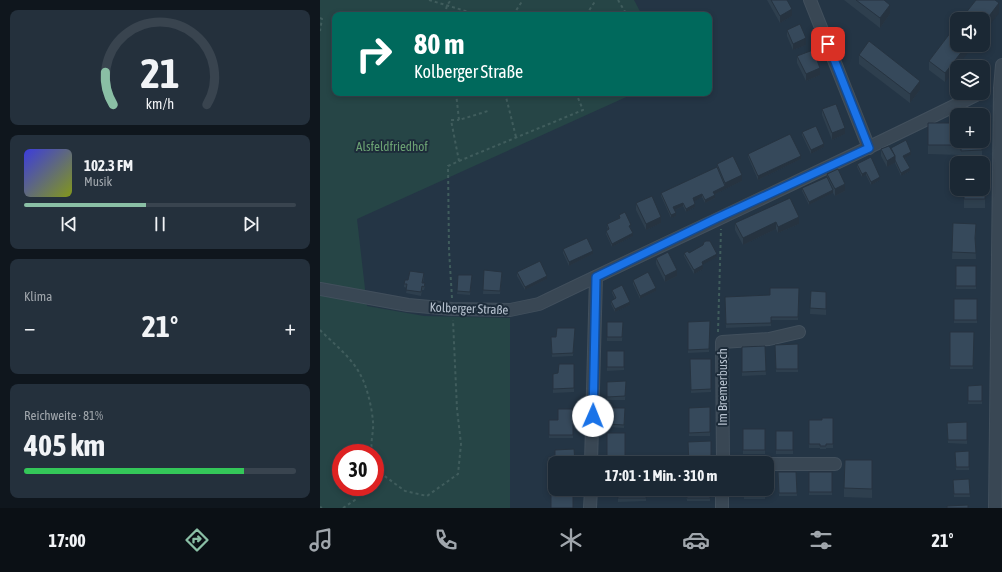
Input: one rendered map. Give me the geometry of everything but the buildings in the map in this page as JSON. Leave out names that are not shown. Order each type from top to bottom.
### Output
[{"type":"street","points":[[810,0],[869,148]]},
{"type":"street","points":[[995,508],[999,344],[1000,88],[1002,65]]},
{"type":"street","points":[[990,88],[1000,88]]},
{"type":"street","name":"Kolberger Straße","points":[[320,289],[408,305],[452,309],[510,310],[539,304],[717,218],[869,148],[966,100]]},
{"type":"street","points":[[592,456],[596,277]]},
{"type":"street","name":"Im Bremerbusch","points":[[722,456],[722,342],[769,339],[799,332]]},
{"type":"street","points":[[774,464],[835,464]]},
{"type":"street","points":[[590,508],[591,496]]},
{"type":"street","points":[[722,496],[722,508]]},
{"type":"path","points":[[430,0],[469,12]]},
{"type":"path","points":[[446,12],[447,5],[451,0]]},
{"type":"path","points":[[515,12],[522,0]]},
{"type":"path","points":[[588,12],[596,0]]},
{"type":"path","points":[[618,0],[624,12]]},
{"type":"path","points":[[320,18],[322,19],[320,31]]},
{"type":"path","points":[[456,96],[458,120]]},
{"type":"path","points":[[506,96],[516,137]]},
{"type":"path","points":[[384,476],[405,491],[427,496],[458,474],[461,444],[457,409],[449,250],[448,166],[583,110],[577,96]]},
{"type":"path","points":[[459,161],[451,120],[458,120],[488,111]]},
{"type":"path","points":[[717,218],[722,231],[718,335],[722,342]]},
{"type":"path","points":[[320,330],[347,356],[360,374],[367,393],[373,423],[370,444]]},
{"type":"path","points":[[343,508],[355,500],[357,496]]},
{"type":"green space","name":"Alsfeldfriedhof","points":[[320,0],[634,0],[640,12],[332,12],[332,96],[628,96],[357,219],[367,306],[424,316],[510,318],[510,508],[320,508]]},
{"type":"route","points":[[593,416],[596,277],[717,218],[869,148],[828,44]]}]
